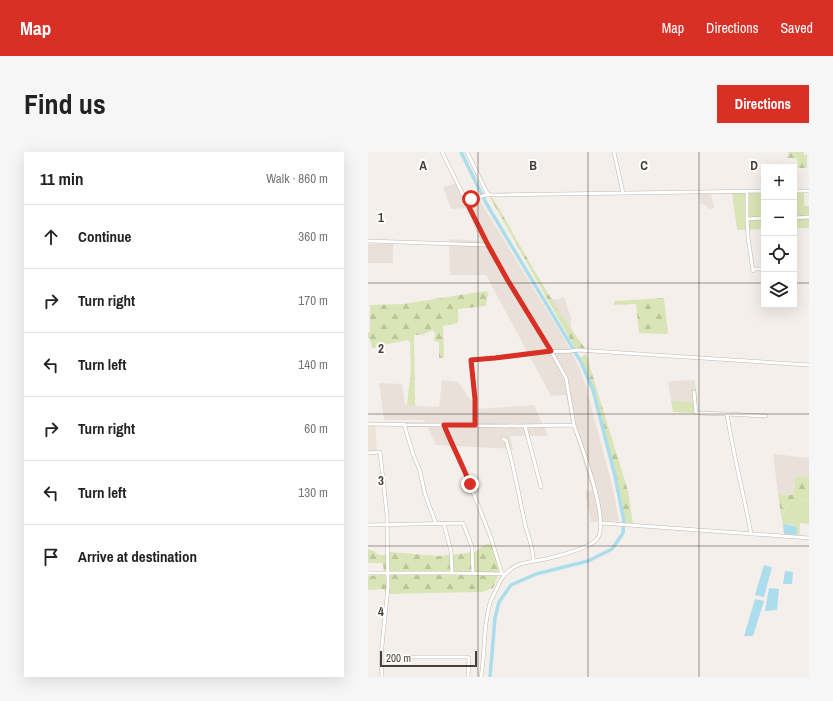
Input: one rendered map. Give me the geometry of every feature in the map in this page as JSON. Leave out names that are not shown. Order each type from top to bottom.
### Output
[{"type":"street","points":[[442,152],[488,245],[566,378],[574,425],[596,489],[601,523],[601,531],[597,540],[587,546],[545,559],[513,566],[504,574],[489,607],[481,677]]},
{"type":"street","points":[[466,152],[488,193],[491,195]]},
{"type":"street","points":[[614,152],[623,193]]},
{"type":"street","points":[[466,201],[486,195],[761,191]]},
{"type":"street","points":[[797,191],[809,191]]},
{"type":"street","points":[[747,192],[748,237],[753,271],[754,269],[761,269]]},
{"type":"street","points":[[797,218],[809,217]]},
{"type":"street","points":[[747,219],[761,218]]},
{"type":"street","points":[[368,241],[488,245]]},
{"type":"street","points":[[475,425],[475,399],[471,360],[551,351],[570,352],[577,350],[809,365]]},
{"type":"street","points":[[694,392],[696,413],[766,416]]},
{"type":"street","points":[[727,414],[751,534]]},
{"type":"street","points":[[368,424],[525,426],[574,425]]},
{"type":"street","points":[[404,424],[420,471],[425,494],[436,524]]},
{"type":"street","points":[[444,425],[460,458],[504,574]]},
{"type":"street","points":[[525,426],[541,487]]},
{"type":"street","points":[[503,439],[506,440],[515,473],[526,529],[533,555],[533,561]]},
{"type":"street","points":[[368,453],[380,452],[387,515],[388,587],[381,655],[382,677]]},
{"type":"street","points":[[368,525],[463,523],[472,548],[473,573]]},
{"type":"street","points":[[601,523],[809,538]]},
{"type":"street","points":[[444,524],[451,551],[452,572]]},
{"type":"street","points":[[368,573],[417,574],[452,572],[504,574]]},
{"type":"street","points":[[391,657],[467,657],[469,660],[468,677]]},
{"type":"shaded area","points":[[459,183],[468,202],[479,199],[569,347],[582,374],[613,489],[619,521],[591,522],[585,492],[592,490],[571,421],[566,395],[551,396],[486,275],[450,275],[449,239],[481,241],[466,208],[451,209],[443,187]]},
{"type":"shaded area","points":[[699,194],[711,194],[714,208],[708,209],[707,205],[701,204]]},
{"type":"shaded area","points":[[368,244],[393,244],[393,263],[368,263]]},
{"type":"shaded area","points":[[549,296],[555,300],[564,297],[571,318],[571,330]]},
{"type":"shaded area","points":[[442,380],[458,382],[477,409],[534,405],[548,436],[510,436],[513,449],[436,445],[424,420],[384,420],[379,383],[402,384],[405,405],[439,407]]},
{"type":"shaded area","points":[[694,380],[695,402],[671,401],[668,381]]},
{"type":"shaded area","points":[[375,424],[377,453],[368,453],[368,425]]},
{"type":"shaded area","points":[[773,454],[809,458],[809,477],[795,477],[794,495],[778,494]]},
{"type":"green space","points":[[789,152],[804,152],[804,155],[807,155],[807,168],[798,168],[797,158],[787,158]]},
{"type":"green space","points":[[732,193],[761,193],[761,229],[737,230]]},
{"type":"green space","points":[[797,193],[804,193],[804,206],[809,206],[809,228],[797,228]]},
{"type":"green space","points":[[489,196],[491,196],[497,205],[550,296],[585,348],[575,348]]},
{"type":"green space","points":[[486,291],[489,294],[487,297],[486,306],[458,309],[458,323],[443,326],[444,358],[439,358],[439,342],[434,341],[435,333],[433,330],[422,335],[414,335],[415,406],[407,405],[411,370],[410,342],[408,340],[372,348],[370,339],[368,338],[368,333],[370,332],[370,305],[403,304]]},
{"type":"green space","points":[[664,298],[668,334],[639,333],[636,304],[614,305],[614,301]]},
{"type":"green space","points":[[586,354],[628,491],[633,524],[626,524],[616,476],[594,390],[580,358]]},
{"type":"green space","points":[[694,377],[698,403],[695,403],[694,413],[673,412],[671,401],[695,402]]},
{"type":"green space","points":[[795,477],[809,477],[809,500],[798,499],[794,504],[789,503],[783,512],[786,523],[783,526],[778,494],[794,495]]},
{"type":"green space","points":[[798,499],[809,500],[809,524],[800,523],[799,536],[796,535],[794,525],[785,524],[783,513],[789,503]]},
{"type":"green space","points":[[492,543],[496,550],[499,574],[493,588],[482,592],[387,594],[383,589],[368,590],[368,576],[384,574],[383,563],[368,563],[368,549],[374,551],[378,555],[384,555],[390,552],[439,556],[475,552],[484,545]]},
{"type":"water","points":[[785,524],[795,526],[797,528],[796,535],[784,534],[783,526]]},
{"type":"water","points":[[764,565],[772,567],[764,597],[755,595]]},
{"type":"water","points":[[785,571],[793,572],[792,584],[783,584]]},
{"type":"water","points":[[769,588],[779,589],[777,610],[765,611]]},
{"type":"water","points":[[755,599],[764,601],[753,636],[744,636]]},
{"type":"waterway","points":[[461,152],[486,203],[581,362],[593,390],[615,476],[624,521],[623,533],[612,549],[588,561],[536,574],[511,585],[499,602],[495,618],[490,677]]},
{"type":"route","points":[[470,484],[460,458],[444,425],[475,425],[475,399],[471,360],[551,351],[488,245],[466,201],[471,199]]}]
